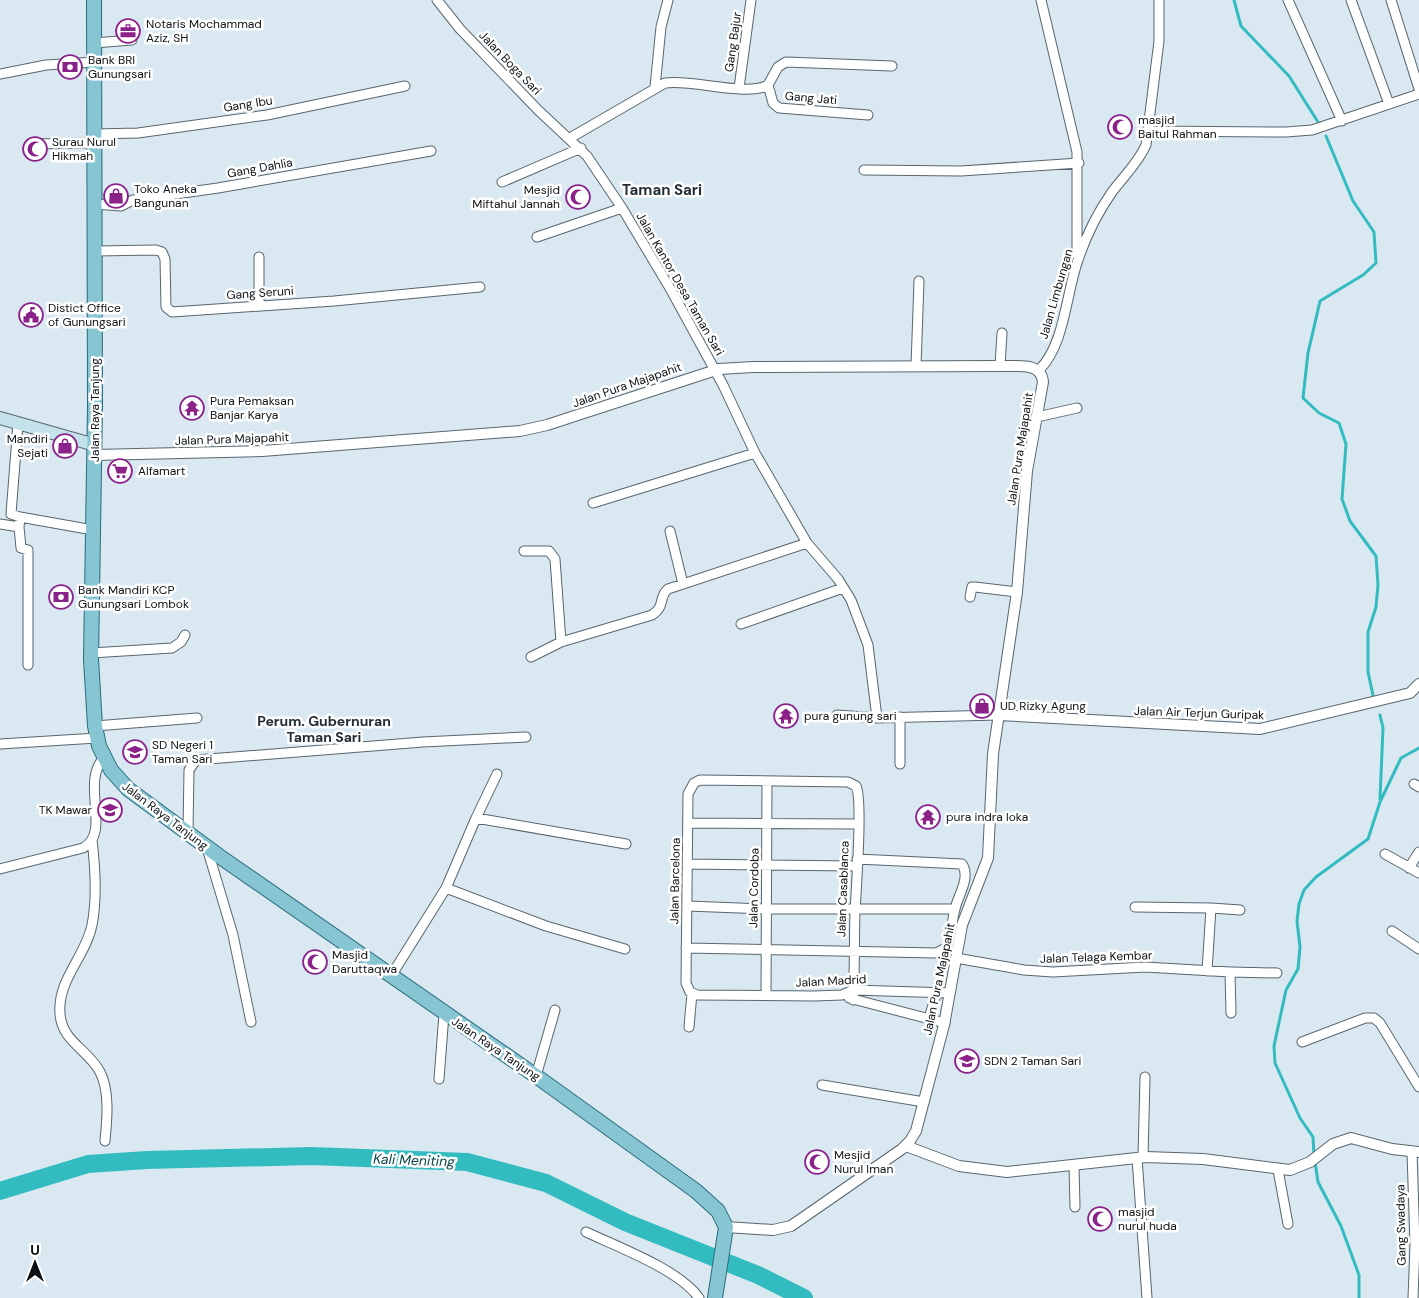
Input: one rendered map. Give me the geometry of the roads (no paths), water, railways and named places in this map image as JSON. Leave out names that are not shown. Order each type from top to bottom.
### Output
[{"type":"main road","name":"Jalan Raya Tanjung","points":[[94,0],[95,450],[91,653],[96,732],[104,758],[122,783],[207,848],[536,1076],[696,1191],[718,1211],[726,1227]]},
{"type":"main road","points":[[0,418],[95,450]]},
{"type":"main road","points":[[715,1298],[726,1227]]},
{"type":"street","name":"Jalan Boga Sari","points":[[437,0],[460,29],[538,110],[570,138]]},
{"type":"street","points":[[655,87],[661,28],[668,0]]},
{"type":"street","name":"Gang Bajur","points":[[739,88],[751,0]]},
{"type":"street","points":[[1041,0],[1075,137],[1078,163],[1076,262]]},
{"type":"street","name":"Jalan Limbungan","points":[[1038,370],[1045,364],[1054,349],[1076,262],[1091,228],[1105,203],[1143,152],[1149,131],[1159,41],[1159,0]]},
{"type":"street","points":[[1288,0],[1342,121]]},
{"type":"street","points":[[1351,0],[1389,104]]},
{"type":"street","points":[[1391,0],[1419,89]]},
{"type":"street","points":[[94,43],[132,40]]},
{"type":"street","points":[[0,74],[46,65],[95,62]]},
{"type":"street","points":[[570,138],[655,87],[665,83],[679,82],[739,88],[762,88],[768,85],[778,67],[786,62],[892,66]]},
{"type":"street","name":"Gang Jati","points":[[768,85],[773,103],[779,108],[868,115]]},
{"type":"street","name":"Gang Ibu","points":[[30,144],[138,133],[267,115],[405,86]]},
{"type":"street","points":[[1149,131],[1299,132],[1325,127],[1419,94]]},
{"type":"street","name":"Jalan Kantor Desa Taman Sari","points":[[570,138],[595,165],[622,208],[714,370],[755,453],[807,543],[843,588],[860,621],[868,645],[877,718]]},
{"type":"street","points":[[502,182],[581,148]]},
{"type":"street","name":"Gang Dahlia","points":[[94,204],[123,206],[133,200],[218,188],[431,151]]},
{"type":"street","points":[[864,170],[961,171],[1078,163]]},
{"type":"street","points":[[537,237],[622,208]]},
{"type":"street","name":"Gang Seruni","points":[[95,251],[156,250],[162,252],[165,259],[166,306],[171,312],[480,287]]},
{"type":"street","points":[[258,257],[259,306]]},
{"type":"street","points":[[916,366],[919,281]]},
{"type":"street","points":[[1000,366],[1002,333]]},
{"type":"street","name":"Jalan Pura Majapahit","points":[[95,450],[262,451],[520,432],[547,425],[714,370],[753,367],[916,366],[1000,366],[1028,367],[1038,370],[1043,382],[1025,486],[1017,592],[993,754],[988,858],[967,910],[956,958],[945,1023],[916,1131],[906,1146],[791,1226],[773,1230],[726,1227]]},
{"type":"street","points":[[1037,417],[1077,408]]},
{"type":"street","points":[[18,424],[10,514],[20,522],[21,548],[28,550],[28,665]]},
{"type":"street","points":[[593,503],[755,453]]},
{"type":"street","points":[[0,524],[20,522],[93,530]]},
{"type":"street","points":[[670,530],[682,584]]},
{"type":"street","points":[[531,657],[561,642],[652,615],[662,605],[665,591],[807,543]]},
{"type":"street","points":[[524,551],[549,551],[555,559],[561,642]]},
{"type":"street","points":[[970,597],[972,588],[976,587],[1017,592]]},
{"type":"street","points":[[742,624],[843,588]]},
{"type":"street","points":[[91,653],[172,648],[181,642],[185,635]]},
{"type":"street","name":"Jalan Air Terjun Guripak","points":[[999,715],[1260,728],[1274,727],[1410,693],[1419,684]]},
{"type":"street","points":[[837,715],[877,718],[999,715]]},
{"type":"street","points":[[900,717],[900,764]]},
{"type":"street","points":[[0,744],[197,718]]},
{"type":"street","points":[[188,832],[189,770],[196,760],[423,742],[526,737]]},
{"type":"street","points":[[104,758],[94,771],[96,829],[92,840],[94,865],[92,925],[61,994],[60,1014],[63,1030],[101,1073],[107,1107],[105,1140]]},
{"type":"street","points":[[391,976],[446,888],[497,774]]},
{"type":"street","name":"Jalan Barcelona","points":[[689,1026],[686,948],[689,789],[700,780],[767,782]]},
{"type":"street","name":"Jalan Casablanca","points":[[767,782],[850,782],[857,789],[858,824],[855,909],[858,951],[853,995]]},
{"type":"street","name":"Jalan Cordoba","points":[[766,995],[766,909],[771,865],[766,824],[767,782]]},
{"type":"street","points":[[476,818],[626,844]]},
{"type":"street","points":[[688,823],[858,824]]},
{"type":"street","points":[[0,869],[83,848],[92,840]]},
{"type":"street","points":[[207,848],[233,936],[251,1022]]},
{"type":"street","points":[[1409,868],[1419,852]]},
{"type":"street","points":[[1385,854],[1419,873]]},
{"type":"street","points":[[686,948],[943,951],[949,945],[955,909],[964,878],[964,866],[957,863],[688,864]]},
{"type":"street","points":[[446,888],[546,926],[625,949]]},
{"type":"street","points":[[688,906],[766,909],[955,909]]},
{"type":"street","points":[[1135,907],[1240,910]]},
{"type":"street","points":[[1207,971],[1210,908]]},
{"type":"street","points":[[1392,931],[1419,949]]},
{"type":"street","name":"Jalan Telaga Kembar","points":[[956,958],[1046,972],[1146,967],[1277,973]]},
{"type":"street","points":[[1231,972],[1231,1012]]},
{"type":"street","name":"Jalan Madrid","points":[[689,990],[766,995],[950,993]]},
{"type":"street","points":[[929,1019],[936,994]]},
{"type":"street","points":[[853,995],[945,1023]]},
{"type":"street","points":[[536,1076],[555,1010]]},
{"type":"street","points":[[439,1079],[444,1014]]},
{"type":"street","points":[[1302,1042],[1365,1018],[1374,1018],[1380,1023],[1419,1087]]},
{"type":"street","points":[[1146,1077],[1140,1158],[1147,1298]]},
{"type":"street","points":[[822,1085],[924,1102]]},
{"type":"street","points":[[906,1146],[947,1162],[985,1171],[1018,1172],[1140,1158],[1203,1159],[1278,1170],[1290,1170],[1310,1162],[1333,1144],[1355,1138],[1416,1152]]},
{"type":"street","name":"Gang Swadaya","points":[[1413,1298],[1417,1284],[1416,1152]]},
{"type":"street","points":[[1074,1166],[1075,1206]]},
{"type":"street","points":[[1278,1170],[1288,1224]]},
{"type":"street","points":[[586,1232],[668,1272],[688,1284],[698,1298]]},
{"type":"waterway","points":[[1234,0],[1241,26],[1289,76],[1318,122]]},
{"type":"waterway","points":[[1326,136],[1353,201],[1374,232],[1376,263],[1363,275],[1320,301],[1308,353],[1303,398],[1319,413],[1339,423],[1346,444],[1342,499],[1350,521],[1376,556],[1378,585],[1376,607],[1368,632],[1368,672],[1374,700]]},
{"type":"waterway","points":[[1380,715],[1383,728],[1380,799]]},
{"type":"waterway","points":[[1314,1156],[1313,1137],[1300,1118],[1275,1063],[1274,1046],[1286,990],[1298,969],[1300,947],[1297,921],[1299,904],[1304,890],[1316,877],[1368,839],[1380,802],[1401,758],[1419,748]]},
{"type":"waterway","name":"Kali Meniting","points":[[0,1191],[88,1164],[147,1160],[312,1156],[467,1162],[546,1183],[625,1222],[758,1275],[804,1298]]},
{"type":"waterway","points":[[1315,1162],[1318,1182],[1341,1226],[1359,1275],[1359,1298]]},
{"type":"place","name":"Notaris Mochammad Aziz, SH","points":[[128,31]]},
{"type":"place","name":"Bank BRI Gunungsari","points":[[70,67]]},
{"type":"place","name":"masjid Baitul Rahman","points":[[1120,127]]},
{"type":"place","name":"Surau Nurul Hikmah","points":[[35,149]]},
{"type":"place","name":"Toko Aneka Bangunan","points":[[116,196]]},
{"type":"place","name":"Mesjid Miftahul Jannah","points":[[578,197]]},
{"type":"place","name":"Distict Office of Gunungsari","points":[[31,315]]},
{"type":"place","name":"Pura Pemaksan Banjar Karya","points":[[192,408]]},
{"type":"place","name":"Mandiri Sejati","points":[[65,446]]},
{"type":"place","name":"Alfamart","points":[[120,471]]},
{"type":"place","name":"Bank Mandiri KCP Gunungsari Lombok","points":[[61,597]]},
{"type":"place","name":"UD Rizky Agung","points":[[982,706]]},
{"type":"place","name":"pura gunung sari","points":[[786,716]]},
{"type":"place","name":"SD Negeri 1 Taman Sari","points":[[135,752]]},
{"type":"place","name":"TK Mawar","points":[[110,810]]},
{"type":"place","name":"pura indra loka","points":[[928,817]]},
{"type":"place","name":"Masjid Daruttaqwa","points":[[315,962]]},
{"type":"place","name":"SDN 2 Taman Sari","points":[[967,1061]]},
{"type":"place","name":"Mesjid Nurul Iman","points":[[817,1162]]},
{"type":"place","name":"masjid nurul huda","points":[[1100,1219]]},
{"type":"district","name":"Taman Sari","points":[[662,190]]},
{"type":"district","name":"Perum. Gubernuran Taman Sari","points":[[324,730]]}]
